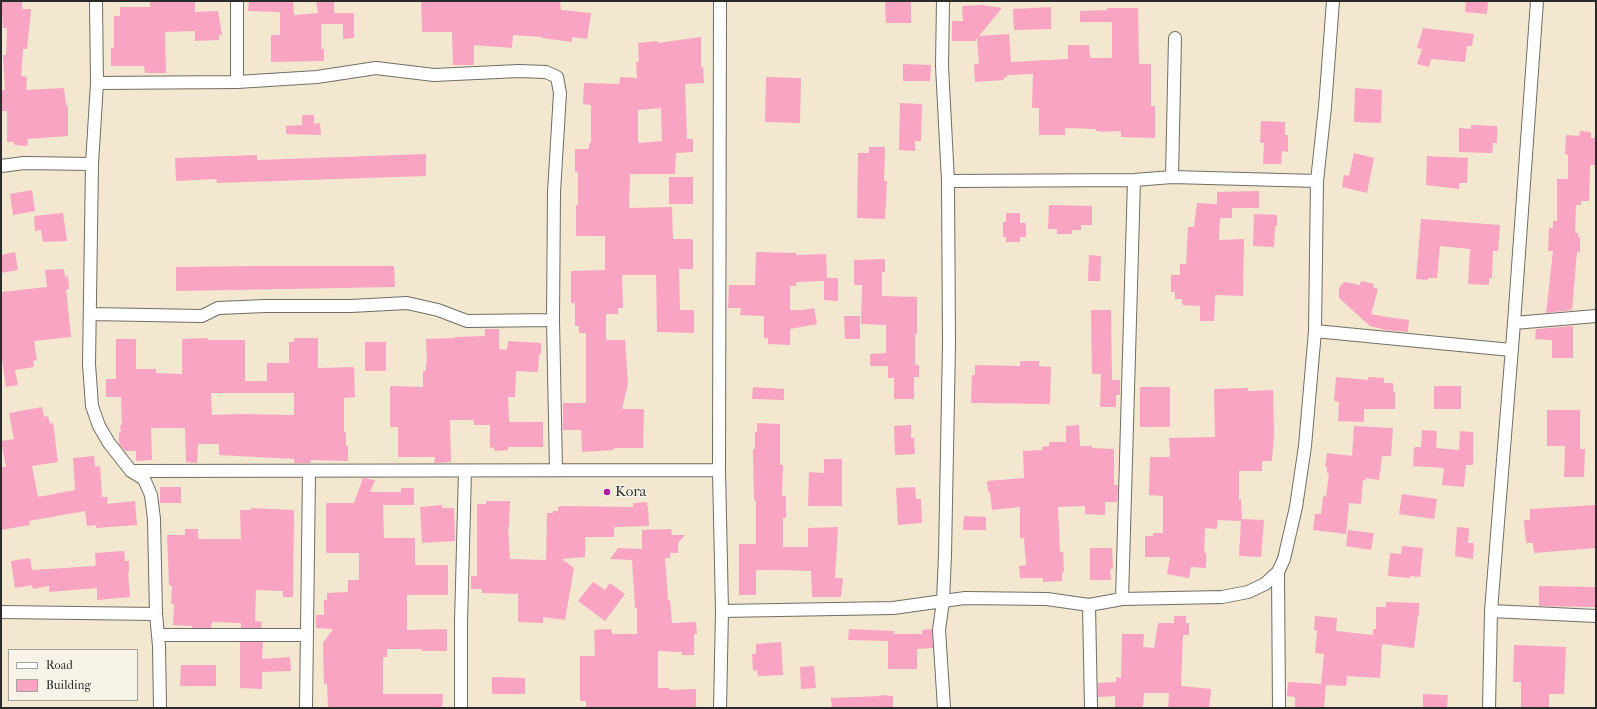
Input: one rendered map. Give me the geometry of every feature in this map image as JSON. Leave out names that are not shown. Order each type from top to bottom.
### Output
[{"type":"street","points":[[96,1],[97,83],[92,164],[91,314],[89,364],[92,406],[99,426],[109,443],[131,471],[144,479],[151,495],[154,519],[160,708]]},
{"type":"street","points":[[237,1],[237,82]]},
{"type":"street","points":[[720,1],[719,470],[722,611],[720,708]]},
{"type":"street","points":[[942,1],[942,66],[948,181],[949,344],[943,601],[939,630],[944,708]]},
{"type":"street","points":[[722,611],[867,609],[911,606],[965,598],[1047,599],[1089,605],[1122,599],[1222,596],[1248,592],[1265,584],[1278,572],[1284,559],[1296,507],[1305,446],[1315,331],[1317,181],[1325,106],[1333,1]]},
{"type":"street","points":[[1489,708],[1492,611],[1537,1]]},
{"type":"street","points":[[1172,177],[1175,38]]},
{"type":"street","points":[[97,83],[237,82],[317,77],[376,68],[434,75],[519,71],[546,72],[558,77],[560,93],[554,192],[553,320],[556,470]]},
{"type":"street","points":[[1,166],[24,163],[92,164]]},
{"type":"street","points":[[948,181],[1134,180],[1172,177],[1317,181]]},
{"type":"street","points":[[1122,599],[1134,180]]},
{"type":"street","points":[[91,314],[202,316],[218,308],[265,306],[352,306],[407,303],[438,310],[467,321],[553,320]]},
{"type":"street","points":[[1514,323],[1596,316]]},
{"type":"street","points":[[1315,331],[1511,350]]},
{"type":"street","points":[[462,708],[461,622],[465,470]]},
{"type":"street","points":[[131,471],[719,470]]},
{"type":"street","points":[[306,708],[309,471]]},
{"type":"street","points":[[1278,572],[1279,708]]},
{"type":"street","points":[[1089,605],[1091,708]]},
{"type":"street","points":[[1492,611],[1596,616]]},
{"type":"street","points":[[1,612],[156,614]]},
{"type":"street","points":[[158,635],[306,635]]},
{"type":"building","points":[[1,1],[22,1],[22,9],[31,9],[27,49],[23,49],[21,76],[27,77],[26,90],[64,88],[66,105],[68,105],[68,136],[28,139],[27,146],[14,145],[14,142],[7,142],[7,111],[1,111],[1,90],[5,90],[3,55],[6,55],[7,28],[3,28]]},
{"type":"building","points":[[249,1],[293,1],[294,15],[318,13],[316,1],[334,1],[334,13],[354,13],[354,38],[343,39],[343,24],[321,24],[321,49],[324,49],[324,61],[271,62],[271,35],[280,35],[280,12],[248,11]]},
{"type":"building","points":[[421,1],[560,1],[561,10],[591,13],[587,39],[572,37],[572,42],[542,37],[513,35],[512,48],[474,45],[474,65],[453,65],[452,32],[422,32]]},
{"type":"building","points":[[885,1],[911,1],[911,23],[886,23]]},
{"type":"building","points":[[1466,1],[1488,1],[1487,14],[1465,12]]},
{"type":"building","points":[[150,2],[195,2],[195,12],[218,11],[222,35],[219,35],[219,40],[195,41],[195,31],[165,32],[166,73],[145,73],[144,66],[111,66],[111,48],[114,48],[114,16],[120,16],[120,7],[150,7]]},
{"type":"building","points":[[983,5],[1002,8],[979,36],[1009,34],[1011,62],[1068,59],[1068,45],[1089,45],[1090,58],[1112,58],[1112,22],[1080,22],[1080,11],[1107,10],[1107,8],[1138,8],[1139,64],[1151,64],[1151,106],[1155,106],[1155,138],[1121,137],[1121,131],[1100,132],[1096,131],[1096,129],[1065,128],[1065,135],[1039,135],[1039,108],[1032,108],[1033,74],[1007,75],[1007,77],[1004,77],[1004,80],[975,82],[974,64],[979,64],[977,38],[975,41],[952,41],[952,21],[963,21],[962,6]]},
{"type":"building","points":[[1051,7],[1051,29],[1014,30],[1013,9]]},
{"type":"building","points":[[1423,28],[1474,34],[1472,46],[1467,46],[1465,62],[1431,59],[1429,67],[1417,64],[1422,49],[1417,48]]},
{"type":"building","points":[[701,37],[701,67],[703,67],[704,83],[685,84],[687,139],[693,139],[693,152],[676,153],[675,174],[630,174],[629,208],[672,207],[673,239],[693,240],[693,269],[679,269],[680,310],[694,310],[694,333],[657,332],[656,275],[622,275],[623,308],[618,308],[618,314],[606,314],[606,340],[625,340],[628,384],[622,409],[644,409],[643,448],[614,448],[614,450],[582,452],[581,430],[563,430],[563,403],[586,403],[586,333],[579,333],[579,326],[575,326],[575,303],[571,303],[571,271],[605,270],[605,236],[576,236],[578,172],[575,172],[575,149],[589,149],[589,143],[591,143],[591,105],[583,104],[584,83],[619,84],[620,77],[637,78],[636,62],[639,62],[638,43],[658,41],[658,43]],"holes":[[[661,108],[662,141],[638,143],[638,110]]]},
{"type":"building","points":[[903,64],[931,65],[930,81],[903,81]]},
{"type":"building","points":[[766,77],[801,78],[800,123],[765,122]]},
{"type":"building","points":[[1355,88],[1382,90],[1381,123],[1354,122]]},
{"type":"building","points":[[900,103],[922,104],[921,141],[915,141],[915,151],[899,150]]},
{"type":"building","points":[[302,115],[314,115],[314,124],[320,123],[321,135],[286,134],[286,126],[302,125]]},
{"type":"building","points":[[1261,121],[1285,122],[1285,135],[1288,135],[1288,152],[1282,151],[1281,164],[1263,164],[1264,143],[1260,143]]},
{"type":"building","points":[[1471,125],[1497,126],[1497,143],[1493,143],[1492,153],[1459,152],[1459,128],[1471,129]]},
{"type":"building","points":[[1580,131],[1591,132],[1591,138],[1596,138],[1596,165],[1590,165],[1589,201],[1581,201],[1581,205],[1576,205],[1575,233],[1578,233],[1578,237],[1580,237],[1580,252],[1577,252],[1572,310],[1546,313],[1553,251],[1548,251],[1549,228],[1553,228],[1553,221],[1557,221],[1557,179],[1568,179],[1568,155],[1565,154],[1566,135],[1579,136]]},
{"type":"building","points":[[869,147],[885,147],[884,181],[887,181],[885,219],[857,218],[858,153],[869,153]]},
{"type":"building","points":[[1354,153],[1374,158],[1367,193],[1342,187],[1344,175],[1349,176]]},
{"type":"building","points":[[426,154],[426,176],[217,183],[216,179],[176,181],[175,158],[257,155],[257,160]]},
{"type":"building","points":[[1427,156],[1468,158],[1467,183],[1459,183],[1459,189],[1426,185]]},
{"type":"building","points":[[669,177],[693,177],[693,204],[669,204]]},
{"type":"building","points":[[32,190],[35,211],[13,215],[10,194]]},
{"type":"building","points":[[1259,191],[1259,208],[1232,208],[1232,218],[1220,218],[1219,240],[1244,239],[1243,296],[1215,295],[1214,321],[1200,321],[1200,306],[1182,305],[1182,299],[1175,299],[1175,292],[1171,292],[1171,275],[1180,275],[1180,264],[1186,264],[1188,227],[1194,227],[1197,203],[1217,204],[1217,192]]},
{"type":"building","points":[[1049,205],[1092,206],[1092,225],[1081,225],[1081,230],[1072,230],[1072,234],[1057,234],[1057,229],[1048,229]]},
{"type":"building","points":[[63,213],[67,241],[43,242],[41,230],[35,231],[34,216]]},
{"type":"building","points":[[1006,213],[1020,213],[1020,223],[1026,223],[1026,237],[1020,237],[1020,242],[1006,242],[1006,237],[1003,237],[1003,222],[1006,222]]},
{"type":"building","points":[[1254,214],[1277,215],[1274,247],[1253,246]]},
{"type":"building","points":[[1421,219],[1500,225],[1498,251],[1493,251],[1492,278],[1489,278],[1489,285],[1468,284],[1470,249],[1440,246],[1437,278],[1428,278],[1428,280],[1416,279]]},
{"type":"building","points":[[15,252],[18,270],[1,273],[1,255]]},
{"type":"building","points":[[756,252],[796,253],[796,255],[826,254],[827,278],[838,278],[838,301],[824,300],[824,281],[796,282],[796,286],[790,286],[790,310],[814,308],[817,324],[790,329],[790,345],[768,344],[768,338],[764,338],[764,316],[740,315],[741,308],[728,308],[729,285],[755,285]]},
{"type":"building","points":[[1089,255],[1101,256],[1100,281],[1088,281]]},
{"type":"building","points":[[885,259],[885,272],[882,272],[882,296],[917,297],[915,365],[919,365],[919,377],[914,377],[914,399],[894,399],[894,378],[888,378],[888,366],[870,366],[870,354],[886,353],[886,325],[861,324],[862,285],[854,285],[854,260]]},
{"type":"building","points":[[394,266],[395,287],[176,291],[176,267]]},
{"type":"building","points":[[64,269],[65,277],[68,276],[69,289],[66,290],[71,337],[34,341],[37,360],[33,361],[34,367],[15,370],[18,385],[6,387],[1,353],[1,292],[47,287],[45,270]]},
{"type":"building","points":[[1361,281],[1374,284],[1373,287],[1378,289],[1371,314],[1409,320],[1408,332],[1386,330],[1370,326],[1339,298],[1339,288],[1342,284],[1345,282],[1360,285]]},
{"type":"building","points":[[1091,310],[1111,310],[1112,380],[1120,380],[1120,395],[1116,395],[1116,407],[1100,407],[1101,374],[1092,374]]},
{"type":"building","points":[[844,316],[860,316],[860,339],[845,339]]},
{"type":"building","points":[[1573,326],[1573,358],[1552,358],[1552,340],[1535,339],[1536,329]]},
{"type":"building","points":[[485,329],[499,329],[499,349],[507,350],[508,341],[541,343],[538,372],[516,371],[515,397],[508,397],[509,422],[543,422],[543,447],[508,447],[508,450],[495,451],[493,447],[490,448],[490,425],[474,425],[474,420],[450,420],[451,462],[434,463],[435,457],[398,457],[398,427],[390,427],[390,386],[423,387],[423,371],[426,371],[427,362],[426,339],[485,336]]},
{"type":"building","points":[[208,338],[208,340],[245,340],[245,381],[267,381],[267,363],[289,363],[289,342],[294,342],[294,338],[318,338],[318,368],[354,367],[355,397],[344,398],[344,432],[346,432],[346,446],[348,446],[348,461],[311,460],[310,463],[294,463],[294,459],[219,455],[219,444],[198,444],[197,463],[186,462],[185,428],[151,428],[152,460],[136,461],[136,451],[125,451],[119,444],[119,432],[121,432],[120,425],[122,425],[121,397],[106,397],[106,379],[116,379],[116,339],[136,339],[136,369],[156,369],[156,373],[182,374],[182,339]],"holes":[[[211,393],[294,393],[294,415],[212,415]]]},
{"type":"building","points":[[365,342],[386,342],[386,371],[365,371]]},
{"type":"building","points":[[1020,361],[1039,361],[1039,366],[1051,367],[1050,404],[971,403],[972,375],[975,375],[975,365],[1020,366]]},
{"type":"building","points":[[1336,377],[1368,380],[1368,377],[1384,378],[1384,383],[1393,383],[1393,392],[1395,392],[1395,409],[1364,409],[1364,422],[1338,421],[1339,402],[1334,401]]},
{"type":"building","points":[[1434,386],[1461,386],[1461,409],[1434,409]]},
{"type":"building","points":[[753,387],[784,389],[784,400],[752,399]]},
{"type":"building","points":[[1140,387],[1170,387],[1170,427],[1140,427]]},
{"type":"building","points":[[1248,388],[1248,391],[1273,390],[1274,433],[1272,461],[1262,461],[1262,471],[1239,471],[1239,500],[1241,499],[1242,519],[1264,520],[1261,557],[1239,556],[1241,521],[1217,520],[1217,529],[1205,528],[1204,553],[1206,553],[1206,568],[1191,567],[1189,578],[1167,574],[1170,557],[1145,557],[1145,536],[1153,536],[1153,533],[1163,533],[1163,496],[1149,495],[1150,457],[1170,457],[1169,438],[1215,437],[1214,389]]},
{"type":"building","points":[[42,407],[44,417],[48,416],[50,424],[53,423],[58,462],[32,466],[38,497],[75,490],[73,458],[94,456],[95,467],[100,466],[102,497],[108,497],[107,504],[135,501],[137,525],[96,528],[96,525],[87,526],[85,511],[29,521],[30,525],[1,530],[1,467],[6,467],[1,441],[14,439],[9,413]]},
{"type":"building","points":[[1547,410],[1580,410],[1580,449],[1585,449],[1584,477],[1564,477],[1565,446],[1547,446]]},
{"type":"building","points":[[757,423],[780,424],[780,465],[783,465],[782,496],[786,496],[786,518],[783,518],[783,547],[808,547],[808,528],[838,527],[835,578],[843,578],[841,597],[812,597],[811,571],[783,570],[756,570],[756,595],[739,595],[739,544],[756,544],[756,501],[754,501],[753,449],[755,449],[755,432],[757,432]]},
{"type":"building","points":[[911,425],[911,438],[914,438],[915,454],[895,455],[894,426]]},
{"type":"building","points":[[1079,425],[1080,446],[1114,449],[1114,485],[1118,485],[1117,502],[1105,502],[1105,515],[1085,514],[1085,506],[1058,507],[1060,552],[1063,552],[1064,570],[1062,573],[1062,581],[1043,582],[1043,578],[1020,578],[1019,566],[1026,565],[1024,538],[1020,538],[1020,507],[992,510],[987,481],[1024,478],[1023,451],[1042,450],[1042,447],[1049,446],[1049,442],[1066,442],[1066,426]]},
{"type":"building","points":[[1354,426],[1393,428],[1391,456],[1382,456],[1379,480],[1366,478],[1366,480],[1363,480],[1361,504],[1349,503],[1346,534],[1313,530],[1315,514],[1321,514],[1323,496],[1326,497],[1329,473],[1327,473],[1327,467],[1325,467],[1327,453],[1352,456]]},
{"type":"building","points":[[1422,430],[1437,431],[1436,448],[1459,450],[1460,431],[1473,432],[1473,465],[1466,465],[1464,487],[1442,485],[1444,468],[1413,466],[1414,447],[1421,447]]},
{"type":"building","points":[[824,459],[842,459],[842,506],[808,506],[809,472],[824,473]]},
{"type":"building","points":[[363,478],[375,480],[370,492],[401,492],[401,488],[414,488],[414,505],[383,505],[384,538],[415,538],[415,565],[448,565],[448,595],[407,595],[407,630],[447,629],[447,651],[387,649],[387,657],[383,657],[383,694],[443,694],[442,708],[328,708],[327,684],[324,684],[323,643],[333,629],[316,628],[316,615],[324,615],[324,600],[327,600],[327,593],[348,592],[348,580],[359,580],[359,553],[326,553],[326,503],[354,503]]},
{"type":"building","points":[[160,487],[181,487],[181,503],[160,503]]},
{"type":"building","points":[[915,487],[916,499],[921,499],[922,523],[898,525],[896,488]]},
{"type":"building","points":[[1402,494],[1437,499],[1434,519],[1399,514]]},
{"type":"building","points":[[486,501],[510,501],[508,527],[510,559],[546,560],[547,513],[558,511],[558,507],[562,506],[633,507],[633,503],[647,502],[649,526],[614,527],[614,537],[585,537],[585,557],[562,559],[574,568],[565,620],[543,617],[543,623],[518,622],[518,594],[482,593],[482,589],[471,589],[471,576],[477,576],[477,504],[486,504]]},
{"type":"building","points":[[442,505],[442,508],[454,508],[455,541],[422,543],[420,507]]},
{"type":"building","points":[[1596,505],[1596,548],[1534,553],[1533,543],[1526,543],[1524,520],[1530,520],[1530,509]]},
{"type":"building","points":[[251,508],[294,510],[293,597],[283,597],[283,591],[256,590],[255,621],[262,622],[261,628],[241,628],[241,623],[212,622],[211,628],[192,628],[192,626],[173,625],[174,604],[171,604],[172,586],[169,585],[167,535],[185,535],[185,529],[198,529],[198,539],[241,539],[240,510],[251,510]]},
{"type":"building","points":[[964,516],[986,517],[986,530],[963,530]]},
{"type":"building","points":[[1457,527],[1469,528],[1468,543],[1474,543],[1473,559],[1455,556]]},
{"type":"building","points":[[671,529],[672,535],[685,535],[678,543],[678,553],[670,553],[670,558],[665,558],[668,600],[670,600],[672,623],[696,622],[697,634],[694,634],[694,655],[682,655],[682,652],[658,651],[658,688],[669,688],[669,690],[696,689],[696,708],[586,708],[586,701],[580,701],[580,656],[595,656],[594,630],[611,629],[612,634],[637,634],[637,608],[635,608],[632,560],[610,559],[618,548],[642,549],[642,530]]},
{"type":"building","points":[[1348,530],[1374,533],[1371,550],[1346,546]]},
{"type":"building","points":[[1402,546],[1423,548],[1420,577],[1410,576],[1410,578],[1388,576],[1390,553],[1401,554]]},
{"type":"building","points":[[1090,548],[1112,548],[1113,569],[1110,569],[1111,580],[1090,580]]},
{"type":"building","points":[[124,551],[125,561],[129,561],[128,572],[130,597],[97,600],[97,588],[49,592],[49,586],[33,589],[32,585],[15,588],[11,561],[30,558],[32,570],[95,566],[95,553]]},
{"type":"building","points":[[593,582],[605,590],[610,583],[625,594],[605,621],[578,601]]},
{"type":"building","points":[[1539,586],[1596,587],[1596,607],[1539,606]]},
{"type":"building","points":[[1386,602],[1419,603],[1419,615],[1414,648],[1382,644],[1380,678],[1347,676],[1346,686],[1326,685],[1324,708],[1295,708],[1295,697],[1287,696],[1288,682],[1321,684],[1324,654],[1315,653],[1317,631],[1314,630],[1315,616],[1337,618],[1336,631],[1373,635],[1373,629],[1376,629],[1376,607],[1386,607]]},
{"type":"building","points":[[1174,616],[1186,616],[1186,623],[1189,623],[1189,635],[1183,635],[1181,686],[1211,689],[1209,708],[1168,708],[1169,693],[1144,693],[1142,708],[1115,708],[1115,696],[1098,697],[1098,683],[1116,682],[1116,677],[1121,678],[1122,634],[1144,634],[1143,647],[1154,648],[1158,623],[1174,623]]},
{"type":"building","points":[[849,629],[894,631],[894,634],[922,634],[922,630],[932,629],[933,648],[917,649],[917,669],[888,669],[888,641],[848,640]]},
{"type":"building","points":[[240,642],[263,642],[262,659],[290,657],[291,671],[262,672],[262,689],[240,688]]},
{"type":"building","points":[[781,642],[783,675],[758,676],[757,670],[753,671],[752,654],[756,654],[756,644]]},
{"type":"building","points":[[1514,645],[1566,647],[1564,694],[1549,694],[1549,708],[1521,708],[1521,682],[1513,682]]},
{"type":"building","points":[[181,665],[216,665],[216,686],[180,686]]},
{"type":"building","points":[[814,666],[816,688],[801,689],[800,667]]},
{"type":"building","points":[[492,677],[525,678],[525,694],[492,694]]},
{"type":"building","points":[[1423,694],[1448,695],[1447,708],[1423,708]]},
{"type":"building","points":[[881,695],[893,696],[893,708],[832,708],[831,698]]},
{"type":"place","name":"Kora","points":[[607,492]]}]
